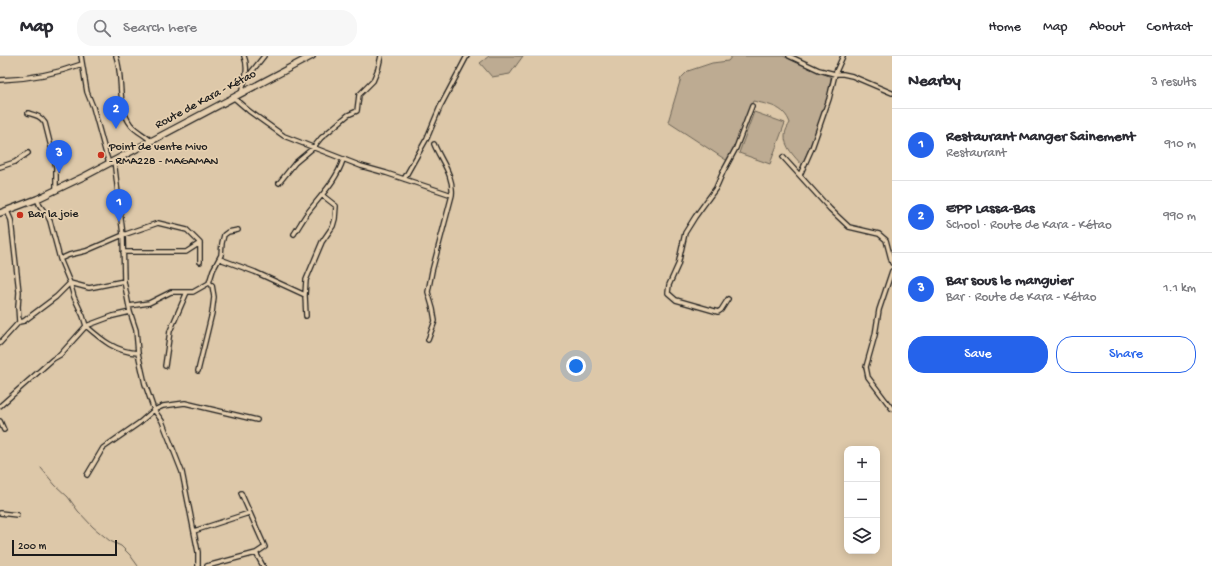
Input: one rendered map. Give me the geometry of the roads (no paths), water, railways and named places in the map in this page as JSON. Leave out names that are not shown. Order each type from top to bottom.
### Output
[{"type":"main road","name":"Route de Kara - Kétao","points":[[0,213],[37,199],[234,98],[312,56]]},
{"type":"street","points":[[81,56],[87,92],[93,106],[106,154],[112,161],[123,234],[124,281],[130,312],[136,330],[138,352],[145,384],[154,410],[162,421],[182,472],[198,552],[198,566]]},
{"type":"street","points":[[116,56],[125,115],[132,126],[151,141]]},
{"type":"street","points":[[241,94],[245,80],[247,63],[244,56]]},
{"type":"street","points":[[245,80],[264,56]]},
{"type":"street","points":[[279,183],[295,163],[313,148],[321,138],[348,115],[357,111],[359,95],[373,81],[381,56]]},
{"type":"street","points":[[404,179],[467,56]]},
{"type":"street","points":[[789,56],[819,70],[852,76],[892,93]]},
{"type":"street","points":[[800,175],[812,148],[830,99],[835,74],[842,56]]},
{"type":"street","points":[[0,80],[17,80],[52,74],[82,64]]},
{"type":"street","points":[[234,98],[249,111],[284,136],[343,160],[452,195]]},
{"type":"street","points":[[728,299],[718,312],[676,300],[668,293],[669,285],[678,264],[685,233],[716,188],[736,148],[752,106]]},
{"type":"street","points":[[28,113],[39,116],[43,119],[56,167],[56,189]]},
{"type":"street","points":[[428,340],[434,321],[433,309],[428,292],[453,188],[449,173],[434,144]]},
{"type":"street","points":[[0,167],[15,162],[28,153]]},
{"type":"street","points":[[783,157],[849,227],[879,234],[886,240],[892,263]]},
{"type":"street","points":[[294,234],[306,215],[337,174],[343,160]]},
{"type":"street","points":[[306,316],[306,280],[322,242],[331,230],[335,219],[336,206],[322,195]]},
{"type":"street","points":[[37,199],[40,208],[48,216],[50,221],[60,259],[86,326],[106,343],[123,351],[138,352]]},
{"type":"street","points":[[7,210],[11,220],[19,292],[19,322]]},
{"type":"street","points":[[60,259],[86,251],[123,234],[158,223],[187,230],[200,243],[200,262]]},
{"type":"street","points":[[129,306],[149,303],[171,292],[193,292],[208,283],[213,270],[220,259],[222,238],[228,232],[238,230]]},
{"type":"street","points":[[123,252],[186,252],[200,243]]},
{"type":"street","points":[[220,259],[255,272],[305,295]]},
{"type":"street","points":[[892,271],[879,310],[875,335],[866,367],[868,377],[892,409]]},
{"type":"street","points":[[70,283],[89,288],[124,281]]},
{"type":"street","points":[[0,343],[19,322],[24,321],[56,297],[70,283]]},
{"type":"street","points":[[198,371],[212,313],[214,297],[212,285],[208,283]]},
{"type":"street","points":[[165,366],[170,332],[187,292]]},
{"type":"street","points":[[0,406],[53,359],[60,355],[86,326],[130,312]]},
{"type":"street","points":[[87,475],[104,448],[139,424],[154,410],[163,406],[185,404],[257,420]]},
{"type":"street","points":[[0,421],[4,430]]},
{"type":"street","points":[[207,566],[256,553],[265,547],[241,493]]},
{"type":"street","points":[[0,513],[17,515]]},
{"type":"street","points":[[194,531],[249,513]]},
{"type":"street","points":[[256,553],[263,566]]},
{"type":"waterway","points":[[41,468],[93,527],[110,541],[121,546],[138,566]]},
{"type":"place","name":"EPP Lassa-Bas","points":[[116,129]]},
{"type":"place","name":"Point de vente Mivo - RMA228 - MAGAMAN","points":[[101,155]]},
{"type":"place","name":"Bar sous le manguier","points":[[59,173]]},
{"type":"place","name":"Bar la joie","points":[[20,215]]},
{"type":"place","name":"Restaurant Manger Sainement","points":[[119,222]]}]
